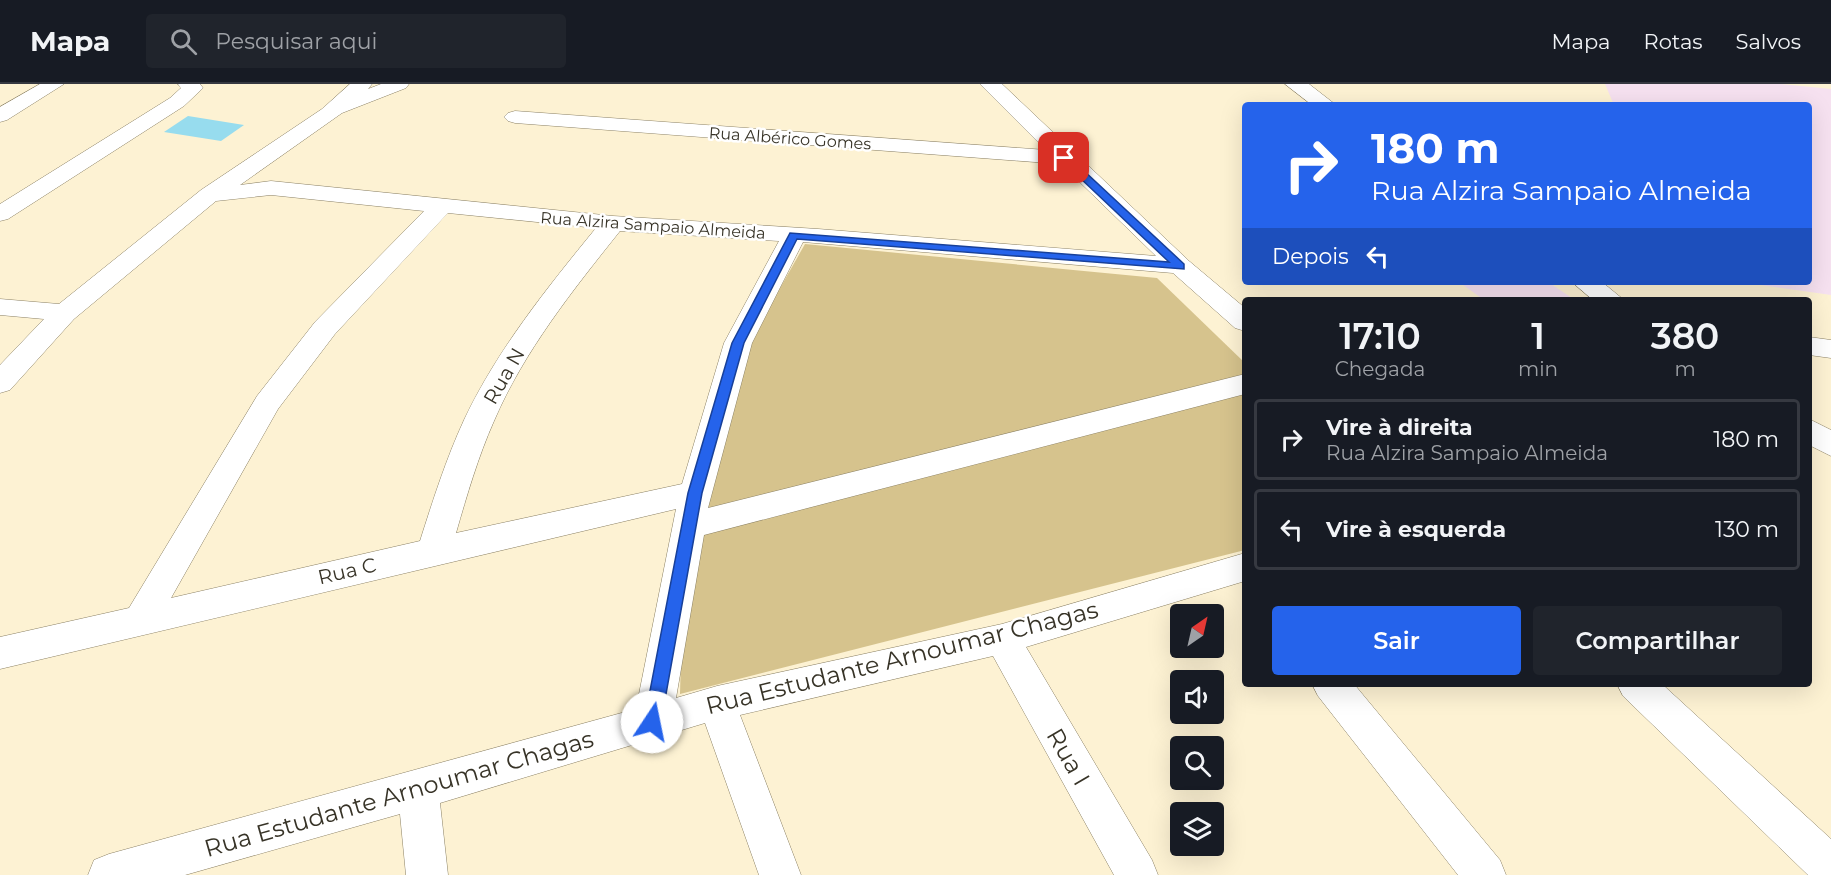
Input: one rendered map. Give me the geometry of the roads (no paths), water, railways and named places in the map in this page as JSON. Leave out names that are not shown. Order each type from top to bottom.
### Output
[{"type":"street","points":[[0,116],[54,84]]},
{"type":"street","points":[[0,214],[146,123],[193,88],[188,84]]},
{"type":"street","points":[[0,383],[65,313],[209,195],[329,114],[362,84]]},
{"type":"street","points":[[329,114],[399,84]]},
{"type":"street","points":[[990,84],[1064,158],[1180,266],[1242,319]]},
{"type":"street","points":[[1295,84],[1322,102]]},
{"type":"street","name":"Rua Albérico Gomes","points":[[515,117],[1064,158]]},
{"type":"street","points":[[246,169],[271,188]]},
{"type":"street","name":"Rua Alzira Sampaio Almeida","points":[[209,195],[271,188],[613,223],[1180,266]]},
{"type":"street","points":[[141,619],[267,404],[325,328],[441,207]]},
{"type":"street","name":"Rua N","points":[[434,551],[466,450],[507,366],[557,293],[613,223]]},
{"type":"street","points":[[652,722],[695,493],[738,343],[794,235]]},
{"type":"street","points":[[1589,285],[1607,297]]},
{"type":"street","points":[[0,307],[65,313]]},
{"type":"street","points":[[1812,346],[1831,349]]},
{"type":"street","points":[[689,526],[1242,385]]},
{"type":"street","points":[[1812,432],[1831,445]]},
{"type":"street","name":"Rua C","points":[[0,652],[695,493]]},
{"type":"street","name":"Rua Estudante Arnoumar Chagas","points":[[109,875],[418,790],[717,703],[1002,639],[1242,571]]},
{"type":"street","name":"Rua I","points":[[1002,639],[1137,875]]},
{"type":"street","points":[[1333,687],[1485,875]]},
{"type":"street","points":[[1639,687],[1831,868]]},
{"type":"street","points":[[717,703],[780,875]]},
{"type":"street","points":[[418,790],[427,875]]},
{"type":"water","points":[[188,116],[244,125],[221,141],[164,132]]}]
